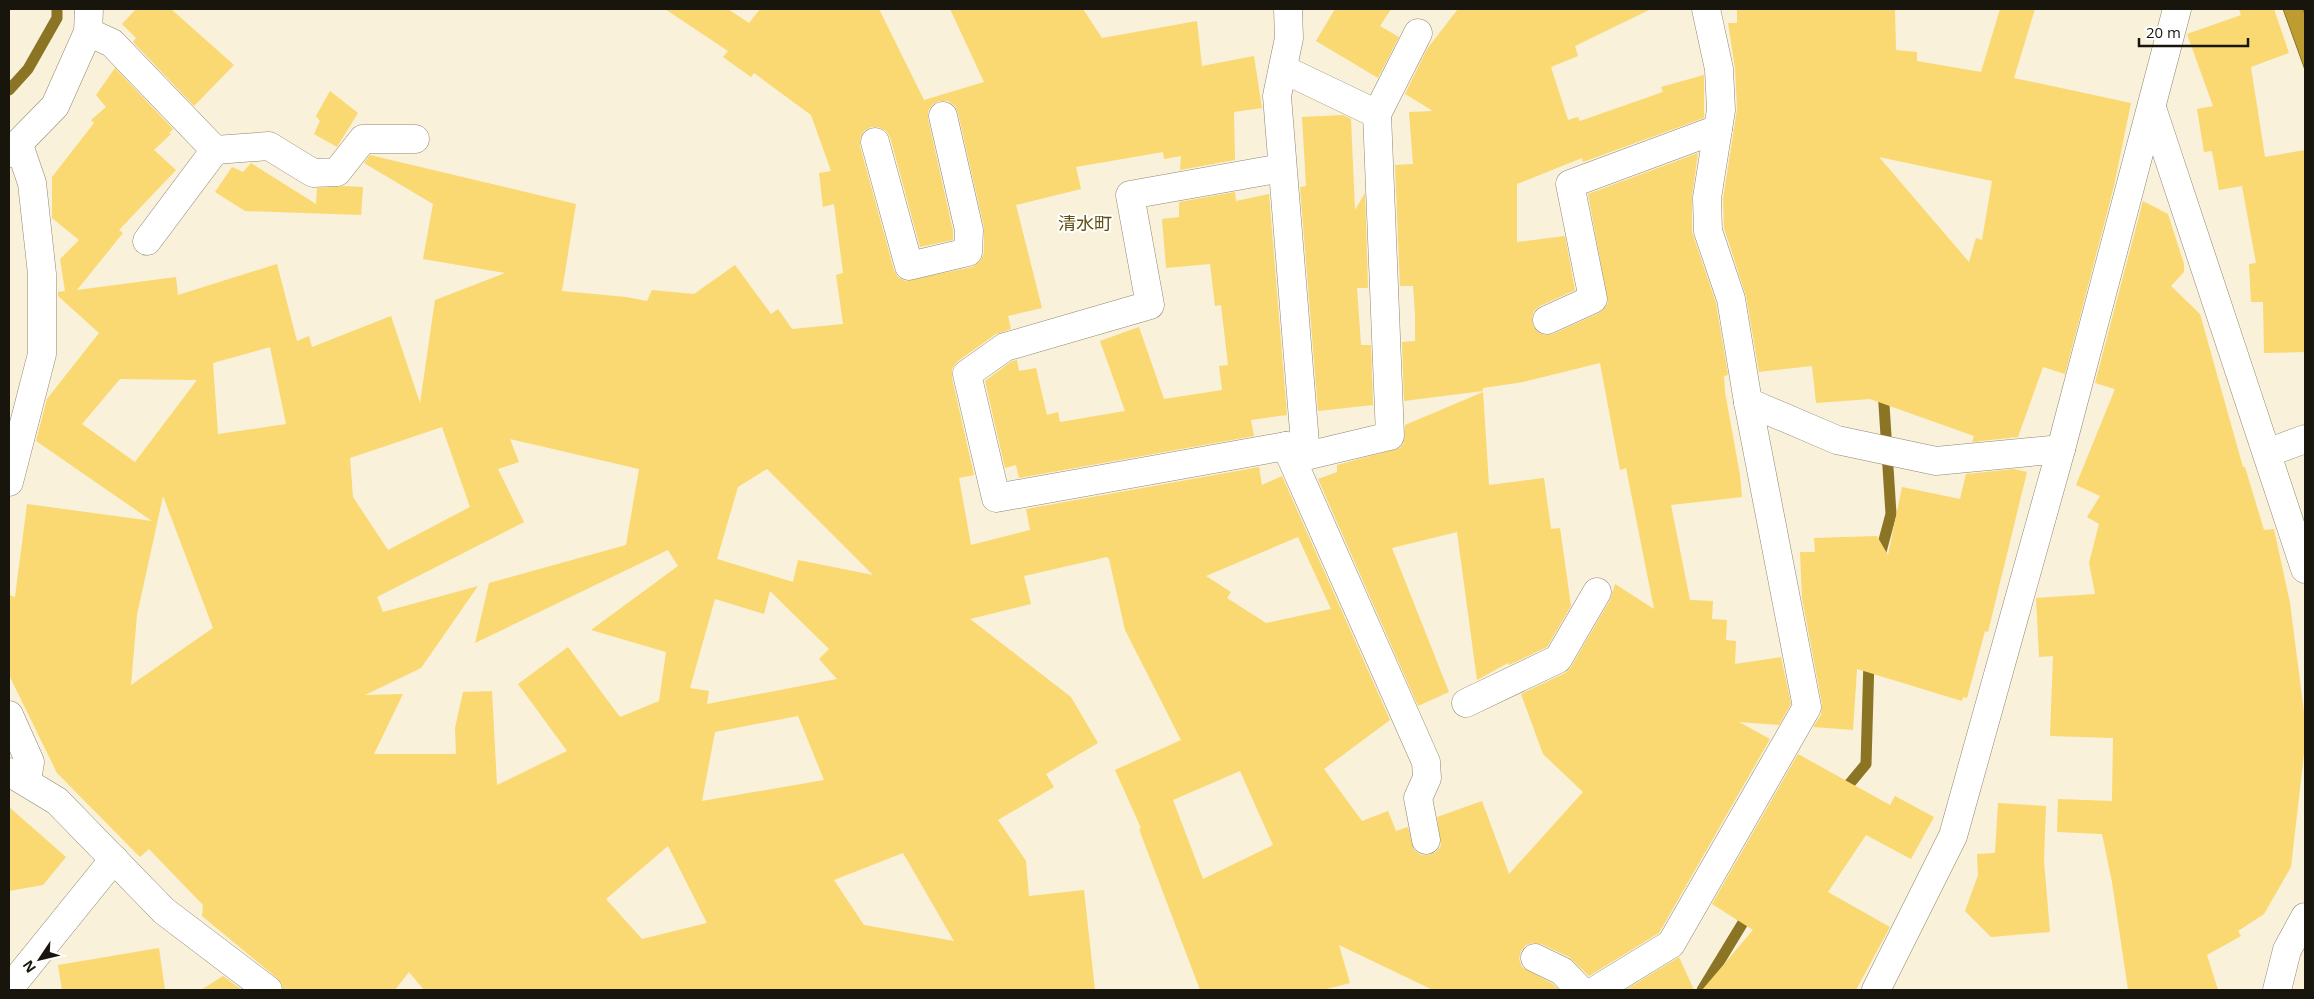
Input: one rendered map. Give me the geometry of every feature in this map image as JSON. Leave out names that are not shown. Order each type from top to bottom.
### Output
[{"type":"street","points":[[1288,9],[1289,38],[1277,96],[1296,451],[1426,762],[1427,778],[1418,798],[1426,840]]},
{"type":"street","points":[[1596,990],[1671,944],[1807,707],[1748,402],[1730,298],[1708,231],[1707,198],[1721,110],[1720,68],[1706,9]]},
{"type":"street","points":[[1876,990],[1953,836],[2061,449],[2177,9]]},
{"type":"street","points":[[9,482],[42,354],[42,274],[32,183],[14,149],[55,106],[88,20],[215,150]]},
{"type":"street","points":[[1282,168],[1130,195],[1150,305],[1005,348],[967,374],[996,498],[1390,436],[1377,114],[1418,33]]},
{"type":"street","points":[[1283,69],[1377,114]]},
{"type":"street","points":[[2152,108],[2305,569]]},
{"type":"street","points":[[875,142],[909,266],[968,252],[969,230],[944,116]]},
{"type":"street","points":[[1547,320],[1594,299],[1570,184],[1718,129]]},
{"type":"street","points":[[147,241],[215,150],[269,146],[312,173],[337,172],[363,139],[415,139]]},
{"type":"street","points":[[1748,402],[1837,440],[1936,461],[2061,449]]},
{"type":"street","points":[[2267,453],[2305,439]]},
{"type":"street","points":[[1466,703],[1558,659],[1597,592]]},
{"type":"street","points":[[9,715],[30,762],[18,777],[57,800],[164,911],[268,990]]},
{"type":"street","points":[[9,989],[114,859]]},
{"type":"street","points":[[2277,990],[2287,950],[2305,917]]},
{"type":"street","points":[[1535,958],[1562,971],[1580,990]]},
{"type":"shaded area","points":[[2283,9],[2303,9],[2305,15],[2305,70]]},
{"type":"building","points":[[136,9],[171,9],[234,65],[194,106],[133,42],[136,38],[122,24]]},
{"type":"building","points":[[665,9],[728,9],[749,23],[760,9],[879,9],[924,100],[984,82],[950,9],[1083,9],[1102,38],[1197,21],[1202,66],[1254,56],[1262,108],[1234,112],[1235,160],[1180,170],[1181,156],[1164,159],[1163,152],[1076,167],[1081,189],[1016,205],[1042,308],[1008,316],[1011,329],[996,334],[958,361],[952,369],[952,378],[974,475],[959,478],[971,545],[1030,530],[1026,509],[1259,467],[1262,485],[1282,476],[1390,720],[1324,769],[1362,821],[1388,811],[1396,831],[1408,827],[1414,850],[1421,855],[1429,855],[1436,852],[1441,846],[1437,817],[1482,801],[1509,874],[1583,792],[1543,754],[1521,694],[1565,673],[1571,667],[1610,600],[1615,584],[1654,609],[1626,468],[1620,470],[1600,363],[1523,382],[1483,388],[1483,391],[1404,401],[1402,342],[1415,341],[1415,313],[1413,286],[1400,286],[1395,165],[1413,164],[1409,112],[1433,111],[1405,94],[1427,49],[1458,9],[1651,9],[1575,46],[1578,56],[1551,67],[1568,120],[1578,117],[1580,121],[1663,92],[1661,87],[1704,75],[1704,118],[1583,162],[1582,158],[1517,184],[1517,242],[1565,236],[1575,290],[1540,306],[1534,311],[1532,318],[1533,326],[1538,332],[1545,335],[1553,334],[1599,313],[1608,303],[1588,194],[1698,153],[1692,196],[1692,232],[1716,303],[1728,375],[1724,376],[1725,392],[1740,475],[1742,497],[1671,505],[1690,600],[1713,601],[1712,619],[1727,620],[1726,640],[1736,641],[1735,664],[1781,657],[1791,704],[1779,725],[1739,722],[1770,739],[1659,933],[1589,976],[1569,957],[1541,944],[1533,943],[1526,945],[1521,951],[1519,959],[1522,967],[1553,984],[1559,990],[1433,990],[1339,945],[1350,983],[1323,990],[1200,990],[1139,829],[1141,828],[1115,770],[1181,740],[1125,630],[1107,557],[1024,576],[1031,604],[970,619],[1071,697],[1098,743],[1046,774],[1054,787],[998,820],[1026,861],[1029,896],[1084,890],[1095,990],[424,990],[409,972],[395,990],[283,990],[282,984],[277,978],[202,916],[203,905],[149,849],[140,857],[57,773],[9,675],[9,595],[15,597],[27,504],[152,521],[36,441],[47,399],[99,333],[58,296],[58,292],[65,291],[60,259],[79,240],[52,218],[52,177],[94,123],[91,120],[106,107],[96,95],[115,68],[173,129],[169,133],[171,134],[154,150],[176,170],[119,230],[123,233],[77,290],[176,277],[178,295],[277,264],[297,341],[309,336],[312,347],[391,316],[420,403],[435,300],[505,273],[423,259],[433,204],[364,163],[370,155],[576,204],[562,291],[626,297],[647,301],[652,290],[694,294],[735,265],[771,314],[778,309],[792,329],[843,324],[836,275],[843,273],[834,204],[823,207],[819,173],[831,171],[811,115],[754,73],[751,77],[723,57],[728,51]],"holes":[[[939,101],[948,101],[955,106],[958,113],[984,227],[984,253],[980,261],[972,267],[905,281],[898,277],[894,270],[860,146],[860,139],[864,131],[871,127],[878,127],[886,131],[890,137],[920,247],[953,240],[953,231],[928,119],[928,111],[933,104]],[[270,347],[286,424],[218,434],[213,363]],[[120,379],[197,380],[135,462],[82,424]],[[442,427],[470,507],[388,550],[353,497],[350,458]],[[510,439],[639,469],[626,545],[489,583],[475,643],[668,550],[678,566],[591,630],[666,652],[659,701],[620,717],[568,647],[518,684],[567,751],[497,785],[492,691],[463,692],[455,728],[456,754],[374,754],[403,694],[365,695],[421,668],[478,586],[383,612],[377,597],[524,522],[498,469],[519,462]],[[767,469],[873,575],[798,560],[793,582],[717,559],[738,487]],[[163,496],[213,628],[131,685],[137,615]],[[1298,537],[1331,609],[1266,623],[1227,598],[1231,592],[1206,576]],[[770,591],[829,649],[819,659],[837,679],[707,704],[709,691],[690,688],[715,599],[764,614]],[[798,716],[824,780],[702,801],[715,732]],[[1240,771],[1273,845],[1203,879],[1173,800]],[[668,846],[707,923],[642,939],[606,899]],[[903,853],[954,941],[864,925],[834,880]]]},
{"type":"building","points":[[1335,9],[1391,9],[1380,26],[1399,37],[1378,78],[1316,41]]},
{"type":"building","points":[[1737,9],[1895,9],[1896,50],[1917,52],[1917,61],[1981,72],[2000,9],[2035,9],[2014,78],[2131,103],[2114,186],[2065,374],[2043,367],[2018,437],[1972,442],[1974,436],[1870,399],[1816,403],[1812,366],[1759,372],[1746,296],[1724,228],[1723,199],[1737,109],[1735,68],[1728,23],[1737,23]],"holes":[[[1879,157],[1992,181],[1982,240],[1976,238],[1969,262]]]},
{"type":"building","points":[[2239,9],[2274,9],[2289,53],[2251,67],[2265,157],[2305,150],[2305,352],[2264,353],[2263,302],[2251,302],[2249,264],[2256,263],[2242,186],[2219,190],[2212,151],[2204,152],[2197,109],[2213,106],[2187,34],[2241,15]]},
{"type":"building","points":[[330,91],[358,113],[337,147],[314,134],[320,121],[316,116]]},
{"type":"building","points":[[1343,115],[1351,119],[1355,210],[1365,193],[1368,288],[1357,288],[1361,345],[1371,345],[1373,405],[1318,411],[1300,187],[1306,186],[1302,117]]},
{"type":"building","points":[[251,163],[316,204],[317,188],[363,187],[361,215],[245,211],[215,192],[232,167],[243,172]]},
{"type":"building","points":[[1235,192],[1236,201],[1269,194],[1287,415],[1251,420],[1254,436],[1019,478],[1016,465],[1005,468],[985,381],[1012,361],[1017,360],[1019,371],[1036,368],[1047,415],[1058,412],[1060,422],[1125,411],[1100,341],[1139,327],[1164,399],[1222,390],[1219,366],[1228,365],[1221,305],[1215,306],[1210,264],[1166,268],[1162,219],[1179,217],[1179,202]]},
{"type":"building","points":[[2143,201],[2168,214],[2184,264],[2184,272],[2171,286],[2200,314],[2243,467],[2245,467],[2264,530],[2274,529],[2290,603],[2305,720],[2305,745],[2291,867],[2264,914],[2238,931],[2241,936],[2207,955],[2218,990],[2128,990],[2112,882],[2102,834],[2057,832],[2058,799],[2112,801],[2113,738],[2050,736],[2053,656],[2039,657],[2036,598],[2095,594],[2089,563],[2099,524],[2087,517],[2100,496],[2076,485],[2115,389],[2095,383]]},
{"type":"building","points":[[1483,392],[1489,485],[1544,478],[1551,529],[1560,528],[1571,606],[1547,647],[1509,665],[1508,663],[1477,680],[1457,532],[1392,548],[1449,692],[1418,706],[1318,479],[1337,472],[1337,465],[1400,448],[1404,442],[1405,425]]},
{"type":"building","points":[[2014,469],[2027,472],[1988,632],[1985,631],[1967,698],[1963,697],[1962,701],[1857,669],[1853,730],[1813,727],[1821,715],[1822,704],[1802,598],[1800,552],[1815,552],[1814,538],[1877,536],[1888,555],[1902,487],[1960,499],[1966,474]]},
{"type":"building","points":[[1798,754],[1890,805],[1895,796],[1934,817],[1911,859],[1866,835],[1828,892],[1890,927],[1856,990],[1702,990],[1753,930],[1712,904]]},
{"type":"building","points":[[1998,803],[2046,806],[2044,861],[2050,932],[1991,937],[1965,911],[1978,875],[1977,854],[1995,853]]},
{"type":"building","points":[[9,807],[66,857],[43,885],[9,891]]},
{"type":"building","points":[[159,948],[165,990],[62,990],[58,965]]},
{"type":"building","points":[[1679,957],[1694,990],[1625,990]]},
{"type":"building","points":[[223,976],[242,990],[201,990]]},
{"type":"waterway","points":[[9,90],[28,69],[57,18],[57,9]]},
{"type":"waterway","points":[[1879,559],[1891,514],[1883,389]]},
{"type":"waterway","points":[[1841,794],[1866,764],[1869,659]]},
{"type":"waterway","points":[[1702,990],[1750,911]]},
{"type":"district","name":"清水町","points":[[1085,224]]}]
